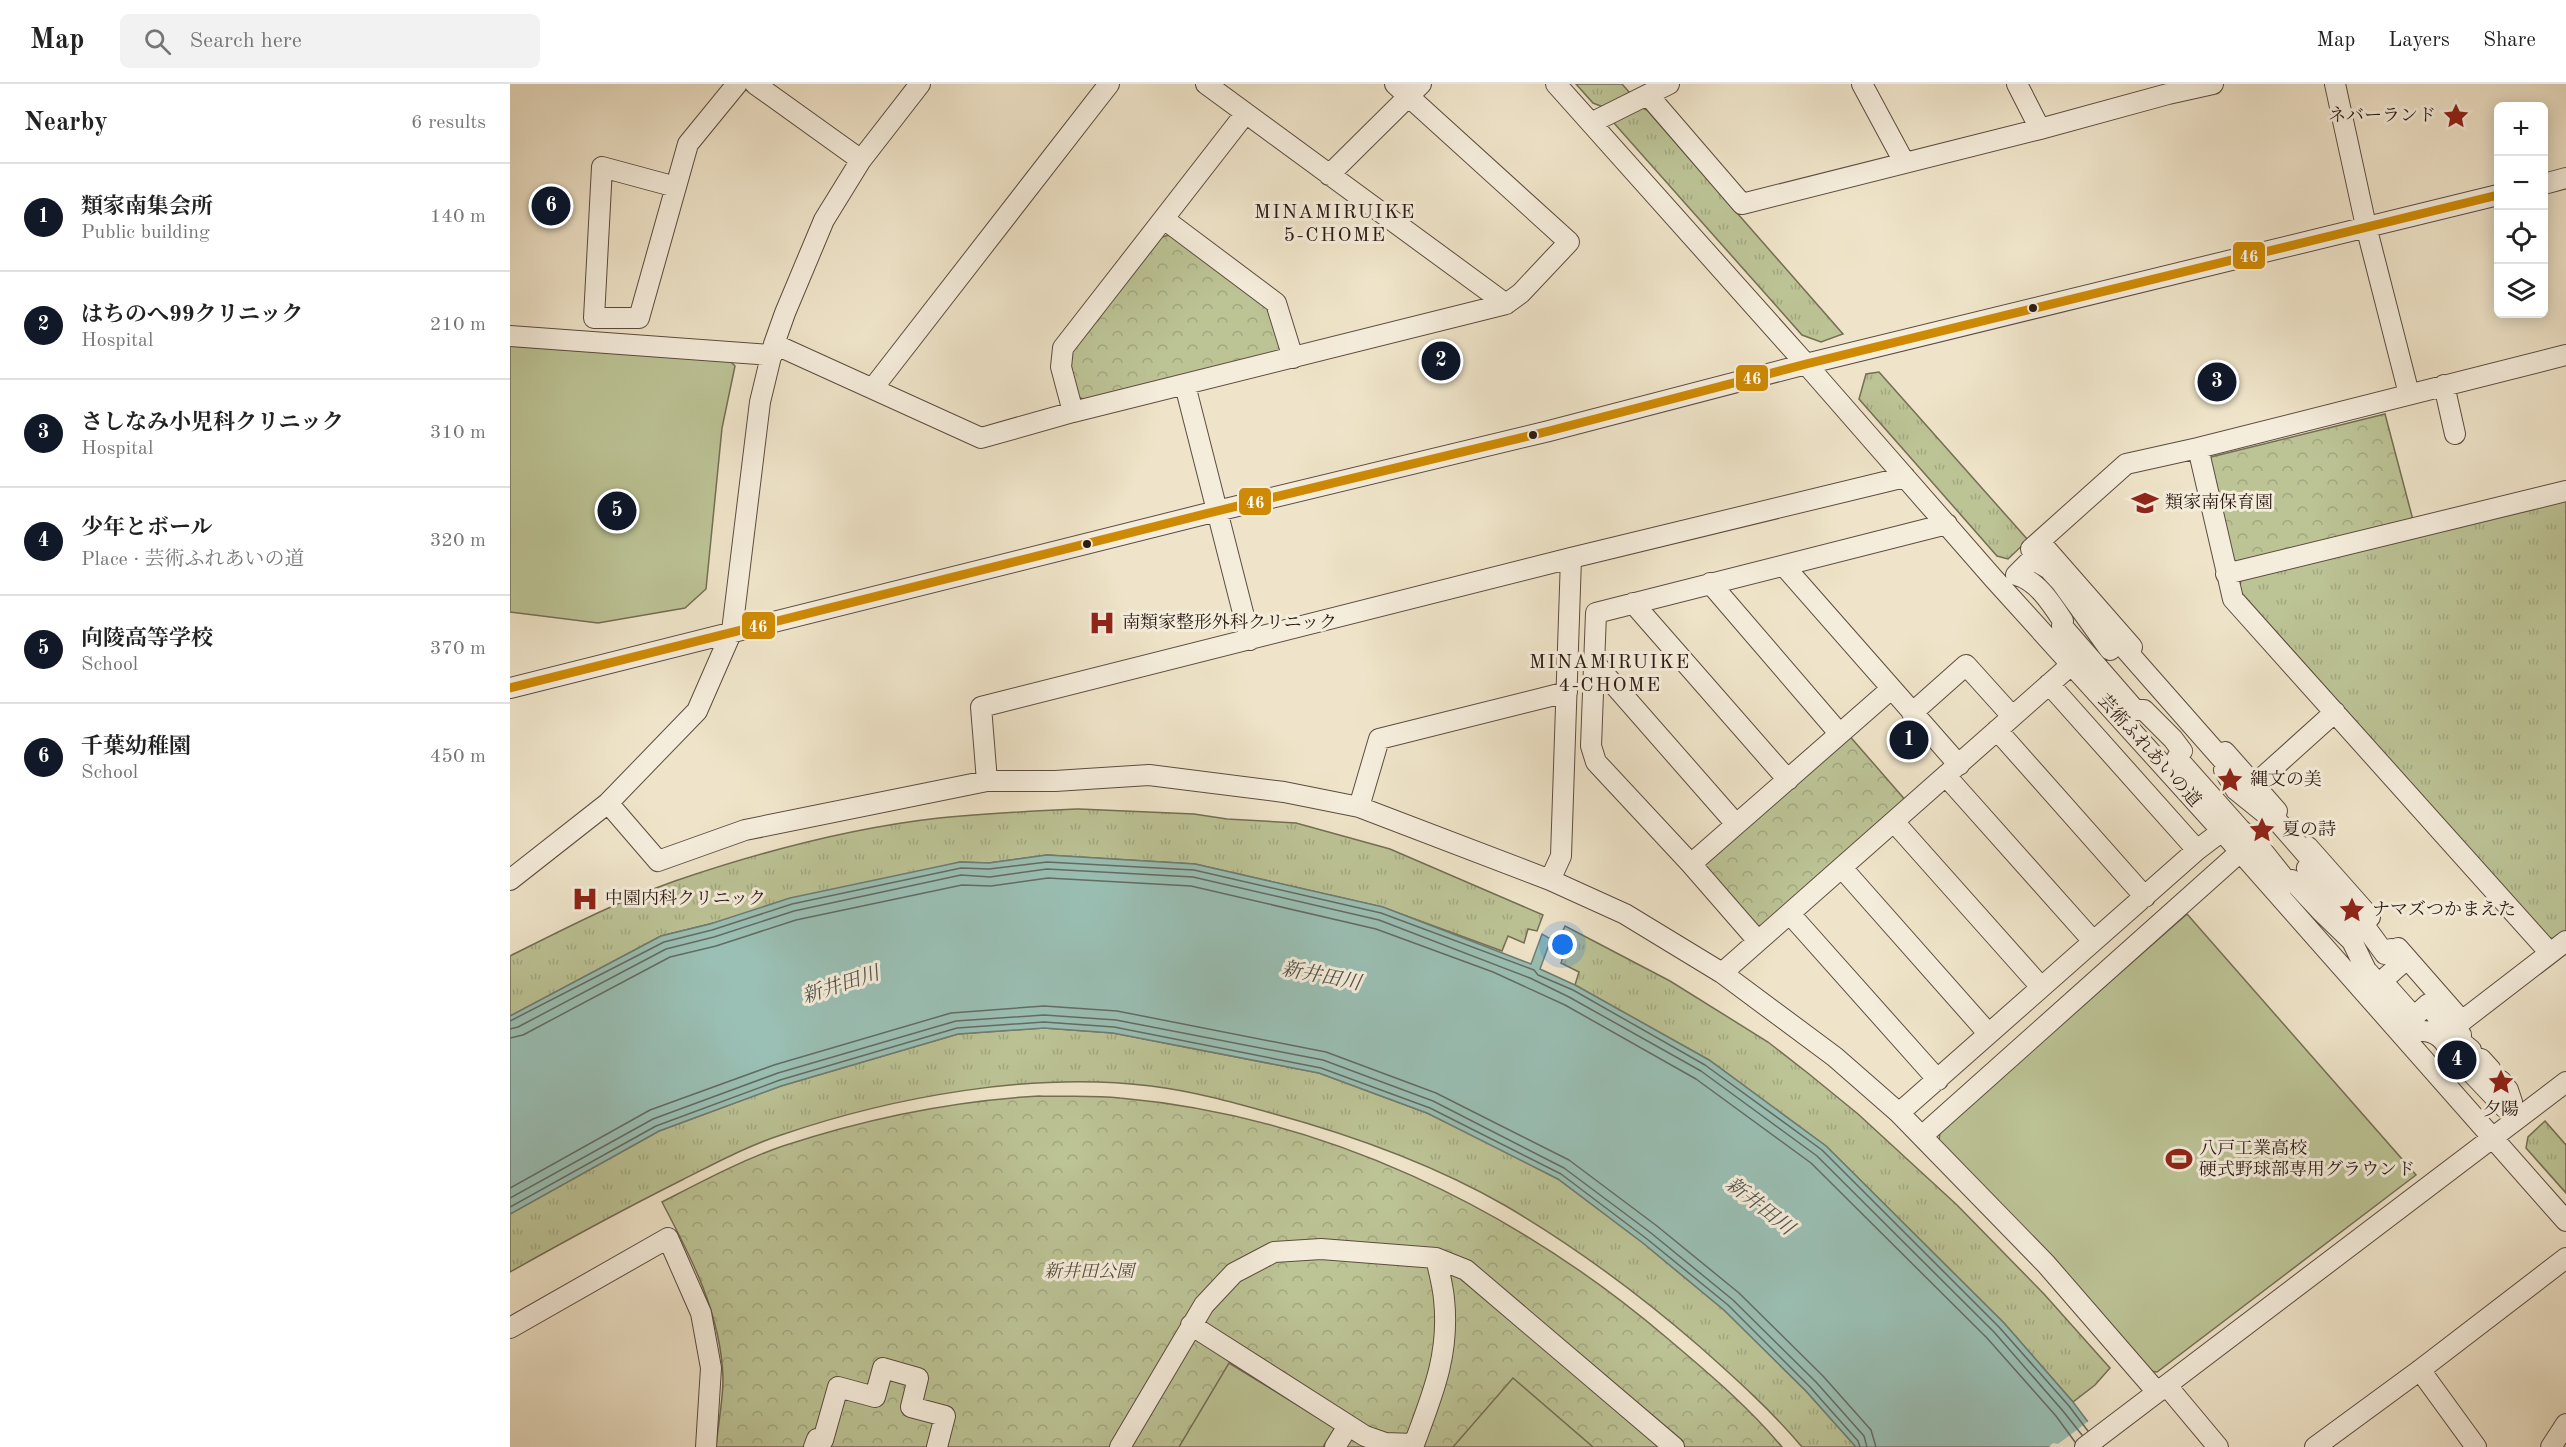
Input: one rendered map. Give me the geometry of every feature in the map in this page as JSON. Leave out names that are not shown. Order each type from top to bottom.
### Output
[{"type":"street","points":[[676,187],[602,167],[594,318],[639,318],[688,144],[736,84]]},
{"type":"street","points":[[755,84],[861,160]]},
{"type":"street","points":[[510,880],[608,803],[697,711],[732,631],[760,402],[773,349],[801,272],[825,220],[861,160],[920,84]]},
{"type":"street","points":[[873,388],[1109,84]]},
{"type":"street","points":[[1206,84],[1506,304]]},
{"type":"street","name":"芸術ふれあいの道","points":[[1556,84],[1994,579],[2222,831],[2566,1221]]},
{"type":"street","points":[[1591,123],[1669,84]]},
{"type":"street","points":[[1862,84],[1904,162]]},
{"type":"street","points":[[2017,84],[2040,129]]},
{"type":"street","points":[[1648,95],[1742,204],[2040,129],[2165,89],[2213,84]]},
{"type":"street","points":[[2335,84],[2366,226],[2409,394]]},
{"type":"street","points":[[510,336],[773,349],[873,388],[981,438],[1073,412],[1506,304],[1521,293],[1569,242],[1408,88],[1329,176]]},
{"type":"street","points":[[1073,412],[1061,367],[1063,348],[1245,114]]},
{"type":"street","points":[[2548,183],[2566,178]]},
{"type":"street","points":[[510,687],[1537,434],[1806,364],[2494,196]]},
{"type":"street","points":[[1164,219],[1276,303],[1293,358]]},
{"type":"street","points":[[1994,579],[2040,542],[2126,464],[2566,355]]},
{"type":"street","points":[[1185,385],[1250,640]]},
{"type":"street","points":[[2444,385],[2455,434]]},
{"type":"street","points":[[2040,542],[2462,1021],[2558,947],[2335,712],[2233,599],[2198,448]]},
{"type":"street","points":[[987,781],[981,707],[1571,558],[1905,477]]},
{"type":"street","points":[[2226,574],[2566,491]]},
{"type":"street","points":[[1758,941],[1691,864],[1596,762],[1591,746],[1596,613],[1947,524]]},
{"type":"street","points":[[1550,880],[1561,856],[1571,558]]},
{"type":"street","points":[[2032,559],[2049,569],[2061,582],[2110,650],[2118,641],[2229,767],[2224,770],[2236,790],[2267,815],[2272,815],[2313,862],[2307,868],[2312,879],[2363,924],[2385,954],[2391,949],[2402,963],[2382,981],[2414,1017],[2428,1004],[2440,1020],[2449,1022],[2461,1035],[2460,1041],[2471,1050],[2472,1058],[2481,1059],[2491,1070],[2491,1076],[2495,1081],[2501,1081],[2508,1090],[2512,1102],[2505,1108],[2467,1068],[2449,1055],[2449,1048],[2437,1034],[2429,1030],[2420,1031],[2366,970],[2352,941],[2343,930],[2320,910],[2292,880],[2288,883],[2261,849],[2176,758],[2182,751],[2173,739],[2144,710],[2135,710],[2062,627],[2063,621],[2042,590],[2029,579],[2016,574],[2032,559]]},
{"type":"street","points":[[1784,566],[1912,713],[1953,770],[2093,941]]},
{"type":"street","points":[[1710,583],[1839,733]]},
{"type":"street","points":[[1633,603],[1788,780]]},
{"type":"street","points":[[1594,662],[1736,824]]},
{"type":"street","points":[[1912,713],[1966,665],[2012,716]]},
{"type":"street","points":[[1722,973],[1895,823],[2071,665]]},
{"type":"street","points":[[2049,684],[2197,850]]},
{"type":"street","points":[[1691,864],[1891,688]]},
{"type":"street","points":[[1359,807],[1379,739],[1567,692]]},
{"type":"street","points":[[2254,785],[2335,712]]},
{"type":"street","points":[[1997,730],[2145,897]]},
{"type":"street","points":[[608,803],[658,861],[745,830],[987,781],[1055,782],[1149,775],[1284,792],[1359,807],[1550,880],[1625,914],[1722,973],[1835,1057],[1922,1136],[2218,1447]]},
{"type":"street","points":[[1895,823],[2041,987]]},
{"type":"street","points":[[1899,1113],[2197,850],[2222,831]]},
{"type":"street","points":[[1922,1136],[2240,852]]},
{"type":"street","points":[[1842,868],[1988,1033]]},
{"type":"street","points":[[1790,914],[1938,1080]]},
{"type":"street","points":[[2085,1447],[2566,1082]]},
{"type":"street","points":[[510,1329],[668,1238],[701,1313],[711,1368],[706,1447]]},
{"type":"street","points":[[1120,1447],[1204,1305],[1234,1273],[1274,1252],[1321,1249],[1436,1258],[1466,1270],[1674,1447]]},
{"type":"street","points":[[1191,1325],[1365,1436],[1385,1443],[1413,1445],[1443,1362],[1446,1330],[1444,1297],[1436,1258]]},
{"type":"street","points":[[2315,1447],[2566,1258]]},
{"type":"street","points":[[814,1447],[817,1439],[823,1440],[838,1387],[875,1397],[883,1368],[918,1378],[911,1407],[945,1416],[938,1447]]},
{"type":"street","points":[[2420,1370],[2476,1447]]},
{"type":"street","points":[[2551,1447],[2566,1424]]},
{"type":"street","points":[[1335,1447],[1348,1426]]},
{"type":"green space","points":[[1576,84],[1622,84],[1630,93],[1603,107],[1593,103]]},
{"type":"green space","points":[[1640,107],[1647,110],[1843,334],[1821,342],[1802,335],[1613,122]]},
{"type":"green space","points":[[1171,235],[1266,305],[1283,346],[1279,354],[1086,400],[1078,397],[1070,362],[1072,349],[1160,237]]},
{"type":"green space","points":[[510,346],[730,361],[735,366],[722,428],[706,589],[685,608],[598,623],[510,612]]},
{"type":"green space","points":[[1879,372],[2028,540],[2008,559],[1997,556],[1859,399],[1866,374]]},
{"type":"green space","points":[[2385,414],[2413,520],[2240,565],[2231,560],[2208,461],[2211,457]]},
{"type":"green space","points":[[2566,500],[2566,933],[2556,940],[2548,937],[2239,590],[2241,580]]},
{"type":"green space","points":[[1847,733],[1907,802],[1760,934],[1698,865]]},
{"type":"green space","points":[[1079,809],[1194,814],[1227,819],[1296,823],[1390,849],[1543,915],[1537,931],[1528,929],[1524,943],[1508,936],[1502,951],[1382,907],[1195,864],[1047,855],[989,863],[960,862],[661,936],[510,1016],[510,956],[612,906],[675,881],[772,851],[872,828],[957,816]]},
{"type":"green space","name":"八戸工業高校 硬式野球部専用グラウンド","points":[[2187,914],[2416,1175],[2157,1372],[2149,1371],[1939,1142],[1940,1131]]},
{"type":"green space","points":[[1565,926],[1670,981],[1768,1042],[1809,1074],[1858,1114],[1957,1205],[2044,1294],[2110,1368],[2095,1385],[2073,1402],[2004,1323],[1826,1146],[1709,1060],[1575,985],[1579,972],[1561,963],[1566,948],[1557,944]]},
{"type":"green space","points":[[1044,1028],[1113,1033],[1319,1073],[1427,1113],[1475,1136],[1558,1179],[1643,1243],[1724,1310],[1806,1391],[1856,1447],[1802,1447],[1739,1382],[1653,1308],[1556,1237],[1478,1191],[1392,1152],[1332,1131],[1227,1101],[1151,1086],[1106,1082],[1012,1085],[916,1099],[824,1121],[768,1139],[731,1156],[617,1213],[510,1272],[510,1214],[659,1131],[781,1086],[958,1034]]},
{"type":"green space","name":"新井田公園","points":[[1039,1096],[1110,1097],[1195,1108],[1269,1125],[1342,1147],[1412,1176],[1480,1209],[1545,1248],[1608,1291],[1667,1338],[1741,1403],[1782,1447],[716,1447],[723,1378],[717,1331],[694,1265],[662,1202],[752,1158],[814,1136],[941,1107]]},
{"type":"green space","points":[[2545,1121],[2566,1145],[2566,1193],[2526,1148],[2528,1137]]},
{"type":"green space","points":[[1229,1363],[1335,1428],[1323,1447],[1179,1447]]},
{"type":"green space","points":[[1513,1378],[1593,1447],[1453,1447]]},
{"type":"water","name":"新井田川","points":[[1047,855],[1195,864],[1383,907],[1531,964],[1542,934],[1551,939],[1540,969],[1575,985],[1709,1060],[1826,1146],[2004,1323],[2073,1402],[2107,1447],[1856,1447],[1806,1391],[1724,1310],[1643,1243],[1558,1179],[1427,1113],[1319,1073],[1113,1033],[1044,1028],[958,1034],[781,1086],[659,1131],[510,1214],[510,1016],[661,936],[710,924],[790,898],[960,862],[989,863]]},
{"type":"pier","points":[[2090,1420],[2110,1447],[2049,1447],[2053,1443],[2058,1444]]},
{"type":"transit line","name":"46","points":[[510,688],[1217,511],[1549,431],[1806,364],[2494,196]]},
{"type":"place","name":"ネバーランド","points":[[2456,116]]},
{"type":"place","name":"千葉幼稚園","points":[[551,206]]},
{"type":"place","name":"はちのへ99クリニック","points":[[1441,361]]},
{"type":"place","name":"さしなみ小児科クリニック","points":[[2217,382]]},
{"type":"place","name":"類家南保育園","points":[[2145,503]]},
{"type":"place","name":"向陵高等学校","points":[[617,511]]},
{"type":"place","name":"南類家整形外科クリニック","points":[[1102,623]]},
{"type":"place","name":"類家南集会所","points":[[1909,740]]},
{"type":"place","name":"縄文の美","points":[[2230,780]]},
{"type":"place","name":"夏の詩","points":[[2262,830]]},
{"type":"place","name":"中園内科クリニック","points":[[585,899]]},
{"type":"place","name":"ナマズつかまえた","points":[[2352,910]]},
{"type":"place","name":"少年とボール","points":[[2457,1060]]},
{"type":"place","name":"夕陽","points":[[2501,1082]]},
{"type":"place","name":"八戸工業高校 硬式野球部専用グラウンド","points":[[2179,1159]]},
{"type":"district","name":"MINAMIRUIKE 5-CHOME","points":[[1335,224]]},
{"type":"district","name":"MINAMIRUIKE 4-CHOME","points":[[1610,674]]}]
